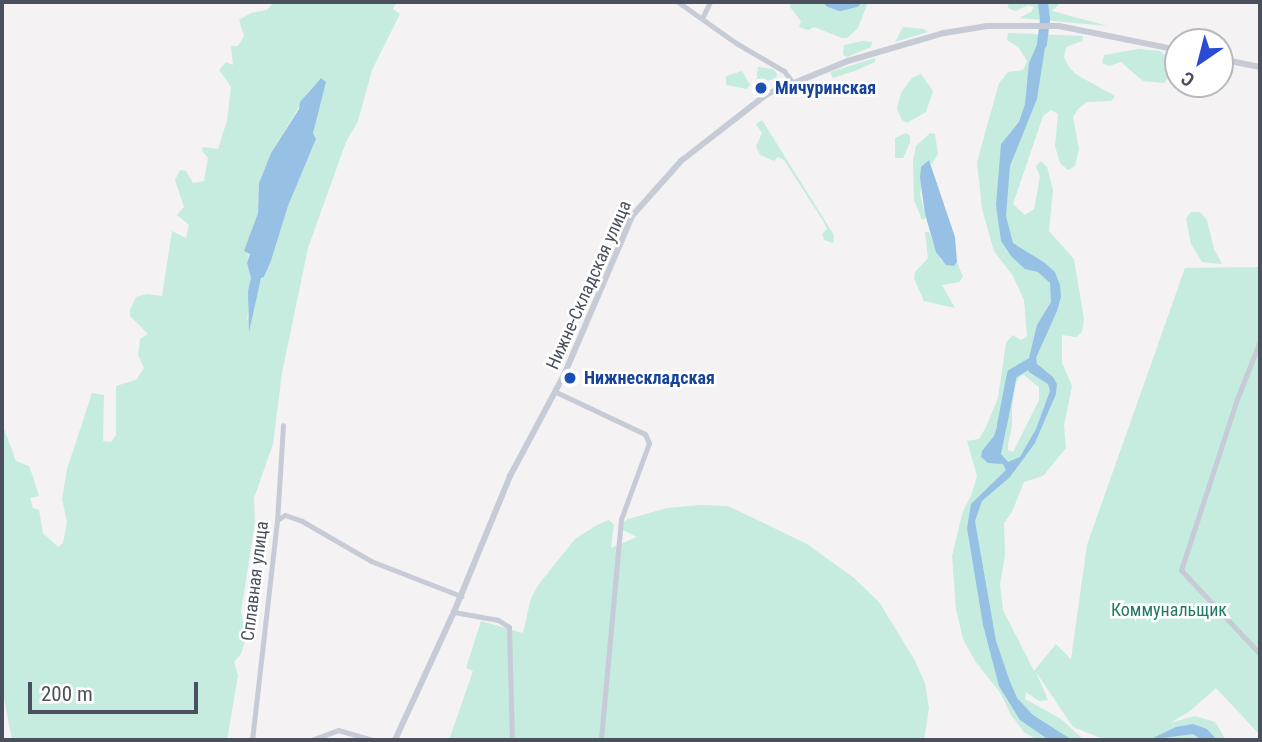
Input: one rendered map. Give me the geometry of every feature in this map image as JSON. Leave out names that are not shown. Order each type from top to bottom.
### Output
[{"type":"street","points":[[677,2],[736,43],[785,71],[793,83]]},
{"type":"street","points":[[702,18],[710,2]]},
{"type":"street","name":"Нижне-Складская улица","points":[[395,740],[461,596],[510,476],[556,392],[639,205],[710,135],[767,94],[793,83],[848,61],[967,28],[1059,26],[1164,47]]},
{"type":"street","points":[[1234,62],[1260,67]]},
{"type":"street","points":[[1260,341],[1237,399],[1181,570],[1260,654]]},
{"type":"street","points":[[556,392],[645,433],[649,443],[621,519],[601,740]]},
{"type":"street","name":"Сплавная улица","points":[[251,740],[277,521],[283,425]]},
{"type":"street","points":[[277,521],[287,516],[302,521],[371,561],[461,596]]},
{"type":"street","points":[[454,612],[498,620],[509,626],[512,740]]},
{"type":"street","points":[[311,740],[338,730],[372,740]]},
{"type":"green space","points":[[274,2],[397,2],[393,9],[400,14],[372,70],[358,121],[346,142],[308,248],[282,373],[273,444],[254,498],[255,522],[241,612],[246,637],[241,654],[234,662],[238,675],[227,740],[12,740],[2,688],[2,423],[16,461],[29,466],[39,496],[30,498],[33,508],[39,510],[43,533],[58,547],[63,543],[67,522],[62,499],[67,469],[92,393],[104,395],[103,441],[111,442],[116,435],[116,386],[136,380],[144,368],[138,355],[140,339],[148,334],[130,316],[130,310],[136,297],[147,294],[162,296],[172,231],[186,238],[189,225],[177,215],[184,207],[175,180],[180,170],[186,171],[193,183],[204,181],[208,158],[202,151],[203,147],[218,149],[227,121],[231,87],[219,70],[226,62],[233,65],[231,46],[238,46],[244,36],[239,20],[251,13],[267,10]],"holes":[[[321,78],[313,133],[316,139],[288,206],[271,261],[261,278],[247,322],[251,278],[247,263],[258,213],[259,183],[271,153],[308,92]]]},
{"type":"green space","points":[[791,2],[868,2],[858,28],[847,38],[842,38],[814,27],[808,30],[799,27],[801,21],[790,7]]},
{"type":"green space","points":[[1007,2],[1061,2],[1052,11],[1108,26],[1019,18],[1031,12],[1034,7],[1028,5],[1016,11],[1009,9]]},
{"type":"green space","points":[[903,27],[924,29],[928,32],[895,42]]},
{"type":"green space","name":"Коммунальщик","points":[[1008,33],[1083,36],[1082,41],[1066,47],[1064,57],[1069,67],[1077,75],[1115,96],[1111,101],[1087,102],[1078,109],[1073,117],[1079,149],[1075,166],[1068,170],[1060,163],[1055,146],[1058,114],[1051,110],[1043,116],[1013,204],[1025,215],[1034,209],[1040,177],[1036,166],[1041,161],[1047,167],[1053,190],[1049,231],[1074,259],[1084,319],[1082,332],[1076,337],[1062,335],[1062,363],[1072,386],[1064,425],[1066,448],[1043,476],[1024,482],[1012,512],[1004,523],[1005,556],[1000,584],[1003,610],[1034,671],[1056,644],[1071,659],[1087,545],[1185,268],[1260,267],[1260,735],[1216,688],[1190,711],[1170,723],[1195,716],[1215,722],[1226,740],[1106,740],[1073,727],[1036,672],[1048,700],[1039,701],[1026,692],[1025,699],[1061,719],[1084,740],[1037,740],[1024,732],[1011,715],[1001,694],[975,661],[963,639],[956,609],[952,556],[963,511],[977,476],[967,441],[979,439],[998,398],[1006,343],[1013,335],[1021,340],[1027,336],[1024,300],[1013,276],[994,251],[982,209],[977,162],[999,83],[1008,72],[1023,70],[1027,61],[1019,48],[1007,40]],"holes":[[[1024,375],[1039,387],[1039,400],[1013,452],[1008,450],[1016,383],[1020,376]]]},
{"type":"green space","points":[[872,42],[871,47],[847,57],[843,55],[844,45]]},
{"type":"green space","points":[[1139,49],[1160,51],[1164,54],[1164,83],[1143,81],[1121,62],[1109,66],[1102,63],[1104,55]]},
{"type":"green space","points":[[875,58],[875,62],[833,78],[830,72]]},
{"type":"green space","points":[[758,67],[773,69],[777,74],[776,78],[759,84],[756,82]]},
{"type":"green space","points":[[742,71],[750,85],[747,89],[726,85],[726,76]]},
{"type":"green space","points":[[921,74],[933,91],[926,112],[907,123],[902,120],[897,109],[901,93],[912,78]]},
{"type":"green space","points":[[762,120],[834,235],[833,243],[824,240],[822,234],[827,229],[825,224],[784,160],[778,157],[774,161],[760,155],[756,146],[762,133],[756,124]]},
{"type":"green space","points":[[906,133],[910,136],[910,142],[903,158],[895,158],[895,138]]},
{"type":"green space","points":[[930,133],[935,134],[938,154],[932,164],[928,160],[920,194],[926,218],[922,220],[914,200],[913,160],[916,146]]},
{"type":"green space","points":[[1191,212],[1200,212],[1207,220],[1214,249],[1222,264],[1202,262],[1191,244],[1186,218]]},
{"type":"green space","points":[[925,232],[929,232],[941,260],[954,266],[957,262],[963,277],[959,282],[942,285],[955,308],[924,301],[914,278],[915,272],[928,258]]},
{"type":"green space","points":[[728,506],[807,544],[854,578],[879,602],[914,659],[925,683],[929,708],[924,740],[449,740],[473,671],[466,668],[481,621],[523,633],[531,598],[539,584],[575,539],[597,525],[609,520],[614,525],[611,548],[637,537],[623,530],[623,522],[628,519],[667,508]]},
{"type":"water","points":[[1042,33],[1047,34],[1037,99],[1010,166],[1006,216],[1013,243],[1045,263],[1055,272],[1060,285],[1061,297],[1057,311],[1036,358],[1037,364],[1053,377],[1057,384],[1056,394],[1035,443],[1010,477],[982,501],[975,521],[996,641],[1017,698],[1033,715],[1072,740],[1049,740],[1020,720],[999,686],[983,625],[967,528],[971,504],[1006,470],[1003,464],[988,463],[981,457],[982,451],[994,436],[1002,412],[1007,414],[1007,424],[1001,454],[1008,462],[1020,457],[1036,429],[1050,391],[1048,384],[1029,372],[1027,366],[1037,325],[1051,302],[1050,283],[1038,272],[1025,269],[1011,256],[1001,241],[996,205],[1001,144],[1019,122],[1025,104],[1029,63]]},
{"type":"water","points":[[321,78],[326,82],[313,133],[316,139],[288,206],[271,261],[261,278],[249,332],[248,291],[251,278],[247,263],[250,254],[244,251],[258,213],[259,183],[271,153],[299,109],[300,102]]},
{"type":"water","points":[[929,160],[955,237],[957,262],[954,266],[946,265],[936,252],[925,214],[920,178],[921,167]]},
{"type":"water","points":[[1193,724],[1207,729],[1217,740],[1202,740],[1193,734],[1149,740],[1176,727]]},
{"type":"waterway","points":[[829,2],[840,6],[856,2]]},
{"type":"waterway","points":[[1042,44],[1045,19],[1043,2]]},
{"type":"waterway","points":[[1002,425],[1012,374],[1030,363]]},
{"type":"place","name":"Мичуринская","points":[[761,88]]},
{"type":"place","name":"Нижнескладская","points":[[570,378]]}]
